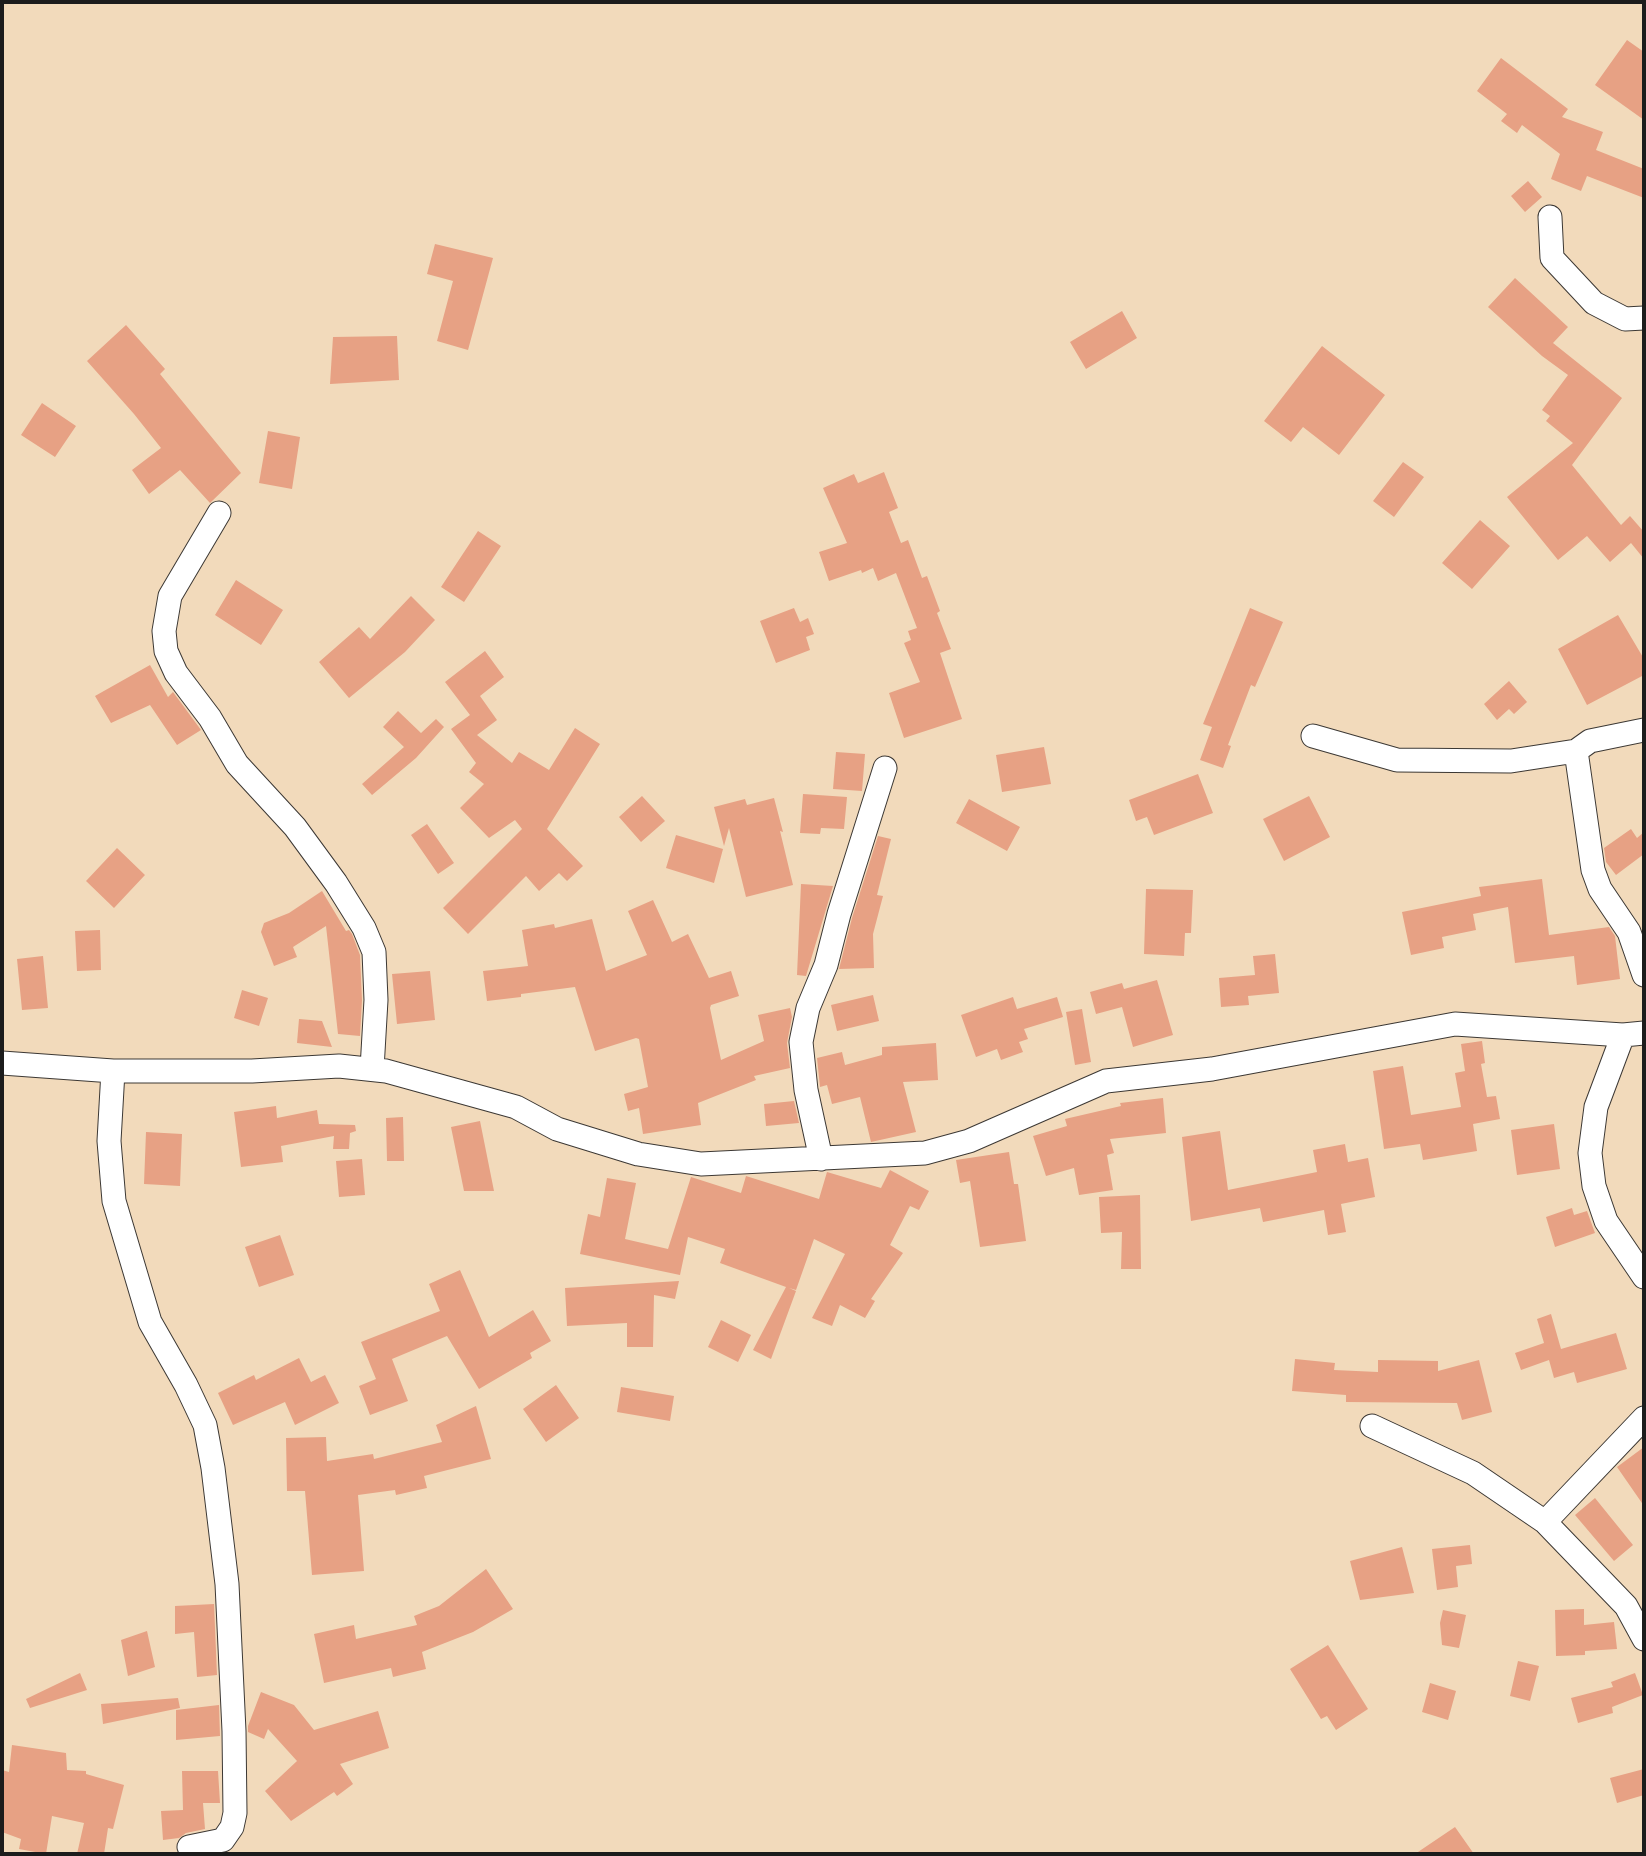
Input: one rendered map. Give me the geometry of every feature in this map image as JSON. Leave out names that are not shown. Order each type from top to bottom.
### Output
[{"type":"street","points":[[1550,217],[1552,258],[1594,303],[1625,319],[1644,318]]},
{"type":"street","points":[[219,513],[170,596],[164,631],[166,651],[176,673],[210,718],[237,764],[295,827],[336,883],[364,928],[374,952],[376,1000],[372,1069]]},
{"type":"street","points":[[1313,736],[1397,760],[1511,761],[1576,751],[1590,741],[1644,730]]},
{"type":"street","points":[[1576,751],[1593,870],[1600,889],[1629,932],[1644,975]]},
{"type":"street","points":[[821,1159],[806,1090],[801,1042],[808,1008],[826,965],[839,914],[886,768]]},
{"type":"street","points":[[2,1063],[113,1071],[252,1071],[339,1066],[386,1070],[516,1107],[557,1129],[638,1154],[701,1164],[925,1153],[969,1141],[1106,1081],[1212,1069],[1455,1024],[1633,1034],[1596,1107],[1590,1153],[1594,1186],[1606,1220],[1644,1277]]},
{"type":"street","points":[[113,1071],[109,1141],[114,1201],[150,1322],[205,1425],[214,1468],[227,1584],[235,1813],[232,1827],[223,1840],[189,1847]]},
{"type":"street","points":[[1545,1522],[1644,1418]]},
{"type":"street","points":[[1372,1426],[1473,1473],[1545,1522],[1626,1606],[1644,1639]]},
{"type":"building","points":[[1627,40],[1644,52],[1644,120],[1595,85]]},
{"type":"building","points":[[1501,58],[1568,109],[1562,117],[1603,132],[1596,150],[1644,169],[1644,198],[1587,176],[1581,191],[1551,179],[1560,154],[1522,125],[1517,133],[1501,121],[1507,114],[1477,91]]},
{"type":"building","points":[[1528,181],[1542,197],[1525,212],[1511,196]]},
{"type":"building","points":[[435,244],[493,258],[468,350],[437,341],[453,281],[427,274]]},
{"type":"building","points":[[1515,278],[1568,327],[1553,343],[1622,398],[1572,465],[1621,525],[1630,516],[1644,532],[1644,559],[1631,543],[1610,562],[1587,536],[1558,560],[1507,497],[1573,443],[1546,421],[1550,416],[1542,410],[1568,375],[1542,356],[1488,307]]},
{"type":"building","points":[[1122,311],[1137,338],[1086,369],[1070,342]]},
{"type":"building","points":[[126,325],[165,369],[160,374],[241,473],[210,503],[180,470],[149,494],[132,470],[161,448],[87,361]]},
{"type":"building","points":[[397,336],[399,380],[330,384],[333,337]]},
{"type":"building","points":[[1322,346],[1385,395],[1339,455],[1303,427],[1291,442],[1264,421]]},
{"type":"building","points":[[42,403],[76,426],[55,457],[21,435]]},
{"type":"building","points":[[268,431],[300,437],[292,489],[259,483]]},
{"type":"building","points":[[1403,462],[1424,477],[1394,517],[1373,501]]},
{"type":"building","points":[[884,472],[898,508],[889,512],[901,543],[908,540],[922,578],[927,576],[940,611],[937,613],[951,649],[940,653],[962,719],[904,738],[889,693],[920,682],[904,643],[911,640],[908,631],[917,628],[896,573],[878,581],[873,568],[829,581],[819,552],[847,543],[823,488],[854,474],[858,483]]},
{"type":"building","points":[[1480,520],[1510,546],[1472,589],[1442,563]]},
{"type":"building","points":[[478,531],[501,546],[464,602],[441,587]]},
{"type":"building","points":[[236,580],[283,610],[261,645],[215,615]]},
{"type":"building","points":[[411,596],[435,620],[405,652],[349,698],[319,662],[359,627],[370,639]]},
{"type":"building","points":[[794,608],[800,622],[808,618],[814,634],[806,637],[810,650],[776,663],[760,621]]},
{"type":"building","points":[[1250,608],[1283,622],[1255,687],[1251,685],[1228,745],[1231,746],[1223,768],[1200,760],[1212,727],[1203,724]]},
{"type":"building","points":[[1618,615],[1644,659],[1644,675],[1587,705],[1558,649]]},
{"type":"building","points":[[485,651],[504,677],[480,696],[497,720],[477,735],[512,763],[519,752],[549,770],[575,728],[600,744],[547,829],[583,866],[567,881],[559,873],[539,891],[526,876],[468,934],[443,908],[522,829],[515,820],[489,838],[460,808],[484,784],[469,772],[476,763],[451,729],[470,715],[445,682]]},
{"type":"building","points":[[150,665],[168,697],[173,692],[201,730],[177,745],[150,705],[111,723],[95,696]]},
{"type":"building","points":[[1509,681],[1527,702],[1514,714],[1509,709],[1497,720],[1484,704]]},
{"type":"building","points":[[398,711],[421,733],[436,719],[444,727],[416,758],[372,795],[362,784],[404,747],[383,727]]},
{"type":"building","points":[[1044,747],[1051,784],[1002,792],[996,755]]},
{"type":"building","points":[[836,752],[865,754],[862,791],[833,789]]},
{"type":"building","points":[[1198,774],[1213,813],[1154,835],[1147,817],[1136,821],[1129,800]]},
{"type":"building","points":[[803,794],[847,797],[844,829],[821,828],[820,834],[800,833]]},
{"type":"building","points":[[642,796],[665,821],[641,842],[619,817]]},
{"type":"building","points":[[1309,796],[1330,837],[1284,861],[1263,819]]},
{"type":"building","points":[[774,798],[793,885],[746,897],[729,828],[724,846],[714,807],[745,799],[747,805]]},
{"type":"building","points":[[969,799],[1020,827],[1007,851],[956,823]]},
{"type":"building","points":[[427,824],[454,863],[438,874],[411,835]]},
{"type":"building","points":[[1631,829],[1637,838],[1644,832],[1644,854],[1616,875],[1606,862],[1604,848]]},
{"type":"building","points":[[676,835],[723,849],[714,883],[666,868]]},
{"type":"building","points":[[878,836],[891,839],[877,895],[883,896],[873,934],[874,968],[839,969],[852,918]]},
{"type":"building","points":[[117,848],[145,875],[114,908],[86,881]]},
{"type":"building","points":[[1542,879],[1549,935],[1609,927],[1615,936],[1620,979],[1577,985],[1574,956],[1515,963],[1508,907],[1473,914],[1476,930],[1442,937],[1444,948],[1411,955],[1402,912],[1481,896],[1479,887]]},
{"type":"building","points":[[801,884],[833,886],[806,976],[797,975]]},
{"type":"building","points":[[1146,889],[1193,890],[1191,933],[1185,933],[1184,956],[1144,954]]},
{"type":"building","points":[[322,891],[346,931],[349,930],[352,934],[360,955],[360,1036],[338,1034],[326,926],[293,947],[297,957],[274,966],[261,932],[264,923],[289,913]]},
{"type":"building","points":[[653,900],[672,942],[688,934],[709,978],[731,971],[739,996],[711,1005],[710,1008],[721,1060],[764,1041],[758,1015],[790,1008],[792,1017],[787,1043],[790,1068],[754,1076],[756,1080],[698,1103],[701,1125],[643,1134],[639,1108],[628,1111],[624,1094],[648,1087],[639,1039],[595,1051],[575,987],[487,1001],[483,971],[528,966],[522,930],[554,924],[555,928],[592,919],[606,971],[647,955],[628,911]]},
{"type":"building","points":[[100,930],[101,970],[77,971],[75,931]]},
{"type":"building","points":[[1275,954],[1279,993],[1248,996],[1249,1005],[1221,1007],[1219,978],[1255,975],[1253,956]]},
{"type":"building","points":[[43,956],[48,1008],[22,1010],[17,959]]},
{"type":"building","points":[[430,971],[435,1020],[397,1024],[392,974]]},
{"type":"building","points":[[1157,980],[1173,1035],[1133,1047],[1122,1007],[1096,1014],[1090,992],[1122,983],[1124,989]]},
{"type":"building","points":[[242,990],[268,998],[259,1026],[234,1018]]},
{"type":"building","points":[[873,995],[879,1021],[837,1031],[831,1005]]},
{"type":"building","points":[[1013,997],[1017,1009],[1057,997],[1063,1017],[1024,1029],[1028,1039],[1019,1042],[1023,1052],[1001,1060],[997,1049],[976,1057],[961,1015]]},
{"type":"building","points":[[1082,1009],[1091,1062],[1075,1065],[1066,1012]]},
{"type":"building","points":[[299,1019],[322,1021],[332,1047],[297,1043]]},
{"type":"building","points":[[1482,1041],[1485,1063],[1481,1064],[1487,1097],[1496,1096],[1500,1119],[1473,1124],[1477,1151],[1423,1160],[1420,1144],[1384,1149],[1373,1071],[1403,1066],[1411,1115],[1461,1107],[1455,1073],[1465,1071],[1461,1044]]},
{"type":"building","points":[[936,1043],[938,1080],[903,1082],[916,1132],[871,1142],[860,1097],[832,1104],[827,1085],[820,1087],[817,1058],[842,1052],[845,1065],[882,1055],[882,1047]]},
{"type":"building","points":[[1163,1098],[1166,1133],[1110,1139],[1114,1153],[1107,1155],[1113,1190],[1079,1195],[1074,1168],[1046,1176],[1033,1136],[1067,1126],[1065,1119],[1121,1106],[1120,1103]]},
{"type":"building","points":[[794,1101],[799,1123],[766,1126],[764,1104]]},
{"type":"building","points":[[276,1106],[277,1118],[317,1110],[319,1124],[355,1125],[356,1131],[350,1133],[349,1149],[333,1149],[334,1136],[281,1146],[283,1162],[241,1167],[234,1112]]},
{"type":"building","points":[[403,1117],[404,1161],[387,1161],[386,1118]]},
{"type":"building","points":[[480,1121],[494,1191],[464,1191],[451,1127]]},
{"type":"building","points":[[1554,1124],[1560,1169],[1517,1175],[1511,1130]]},
{"type":"building","points":[[1220,1131],[1228,1190],[1317,1172],[1313,1150],[1345,1144],[1348,1162],[1368,1158],[1375,1197],[1341,1204],[1346,1232],[1328,1235],[1324,1210],[1263,1222],[1260,1208],[1191,1221],[1182,1137]]},
{"type":"building","points":[[146,1132],[182,1134],[180,1186],[144,1184]]},
{"type":"building","points":[[1009,1152],[1014,1184],[1018,1184],[1026,1241],[980,1247],[970,1181],[960,1183],[956,1160]]},
{"type":"building","points":[[362,1159],[365,1195],[339,1197],[336,1161]]},
{"type":"building","points":[[890,1170],[929,1191],[919,1210],[910,1206],[890,1245],[903,1253],[871,1299],[875,1301],[865,1318],[840,1305],[832,1326],[812,1318],[845,1254],[814,1239],[796,1290],[789,1288],[796,1291],[771,1359],[753,1350],[786,1287],[720,1263],[725,1249],[688,1237],[680,1275],[580,1254],[588,1214],[600,1217],[607,1178],[636,1183],[625,1239],[668,1249],[691,1177],[741,1193],[746,1176],[819,1199],[827,1172],[881,1188]]},
{"type":"building","points":[[1140,1195],[1141,1269],[1121,1269],[1122,1232],[1101,1233],[1099,1197]]},
{"type":"building","points":[[1572,1208],[1574,1215],[1587,1211],[1595,1233],[1555,1247],[1546,1217]]},
{"type":"building","points":[[280,1235],[294,1275],[259,1287],[245,1247]]},
{"type":"building","points":[[460,1270],[489,1337],[533,1310],[551,1341],[530,1353],[532,1358],[479,1389],[447,1336],[392,1359],[408,1401],[370,1415],[359,1386],[376,1379],[361,1342],[440,1311],[429,1284]]},
{"type":"building","points":[[679,1281],[675,1299],[654,1295],[653,1347],[627,1347],[627,1323],[567,1326],[565,1288]]},
{"type":"building","points":[[1551,1314],[1561,1349],[1616,1333],[1627,1369],[1577,1383],[1574,1372],[1554,1378],[1549,1360],[1521,1370],[1515,1353],[1544,1343],[1537,1319]]},
{"type":"building","points":[[721,1320],[751,1335],[738,1362],[708,1347]]},
{"type":"building","points":[[299,1358],[311,1382],[325,1375],[339,1403],[295,1425],[285,1402],[233,1425],[218,1393],[254,1375],[256,1380]]},
{"type":"building","points":[[1295,1359],[1335,1363],[1334,1370],[1378,1372],[1378,1360],[1438,1361],[1438,1371],[1479,1360],[1492,1412],[1462,1420],[1457,1403],[1346,1402],[1346,1395],[1292,1391]]},
{"type":"building","points":[[556,1385],[579,1418],[546,1442],[523,1409]]},
{"type":"building","points":[[621,1387],[674,1396],[670,1421],[617,1412]]},
{"type":"building","points":[[476,1406],[491,1459],[424,1476],[427,1488],[396,1495],[395,1490],[358,1495],[364,1571],[312,1575],[305,1491],[287,1491],[286,1438],[326,1437],[327,1461],[373,1454],[374,1459],[442,1442],[436,1425]]},
{"type":"building","points":[[1644,1447],[1644,1506],[1617,1467]]},
{"type":"building","points":[[1595,1498],[1633,1545],[1614,1561],[1575,1515]]},
{"type":"building","points":[[1470,1545],[1472,1564],[1456,1566],[1458,1587],[1437,1590],[1432,1549]]},
{"type":"building","points":[[1402,1547],[1414,1593],[1360,1600],[1350,1561]]},
{"type":"building","points":[[486,1569],[513,1609],[473,1632],[422,1652],[426,1669],[393,1677],[391,1668],[324,1683],[314,1634],[354,1625],[356,1639],[417,1625],[414,1616],[439,1606]]},
{"type":"building","points":[[214,1604],[217,1675],[197,1677],[194,1632],[175,1634],[175,1606]]},
{"type":"building","points":[[1584,1609],[1584,1625],[1614,1622],[1617,1649],[1585,1651],[1585,1655],[1556,1656],[1555,1610]]},
{"type":"building","points":[[1443,1610],[1466,1615],[1459,1648],[1442,1645],[1440,1623]]},
{"type":"building","points":[[147,1631],[155,1667],[128,1676],[121,1640]]},
{"type":"building","points":[[1328,1645],[1368,1709],[1336,1730],[1327,1716],[1321,1719],[1290,1669]]},
{"type":"building","points":[[1518,1661],[1539,1666],[1530,1701],[1510,1696]]},
{"type":"building","points":[[80,1673],[87,1690],[30,1708],[26,1699]]},
{"type":"building","points":[[1635,1673],[1643,1695],[1612,1707],[1613,1713],[1578,1723],[1571,1698],[1613,1687],[1611,1682]]},
{"type":"building","points":[[1430,1683],[1456,1691],[1448,1720],[1422,1712]]},
{"type":"building","points":[[261,1692],[294,1705],[314,1730],[378,1711],[389,1748],[340,1764],[353,1784],[337,1796],[334,1792],[291,1821],[265,1791],[297,1761],[268,1729],[264,1739],[248,1732]]},
{"type":"building","points":[[178,1698],[180,1708],[103,1724],[101,1704]]},
{"type":"building","points":[[219,1705],[220,1736],[176,1740],[176,1710]]},
{"type":"building","points":[[12,1745],[66,1753],[67,1770],[86,1771],[86,1774],[124,1785],[113,1829],[108,1828],[104,1854],[77,1854],[84,1823],[52,1816],[46,1854],[19,1849],[21,1839],[2,1832],[2,1770],[9,1772]]},
{"type":"building","points":[[1644,1769],[1644,1795],[1617,1803],[1610,1778]]},
{"type":"building","points":[[182,1771],[218,1771],[220,1803],[203,1803],[205,1829],[186,1833],[179,1838],[163,1840],[161,1811],[183,1810]]},
{"type":"building","points":[[1455,1827],[1474,1854],[1415,1854]]}]
